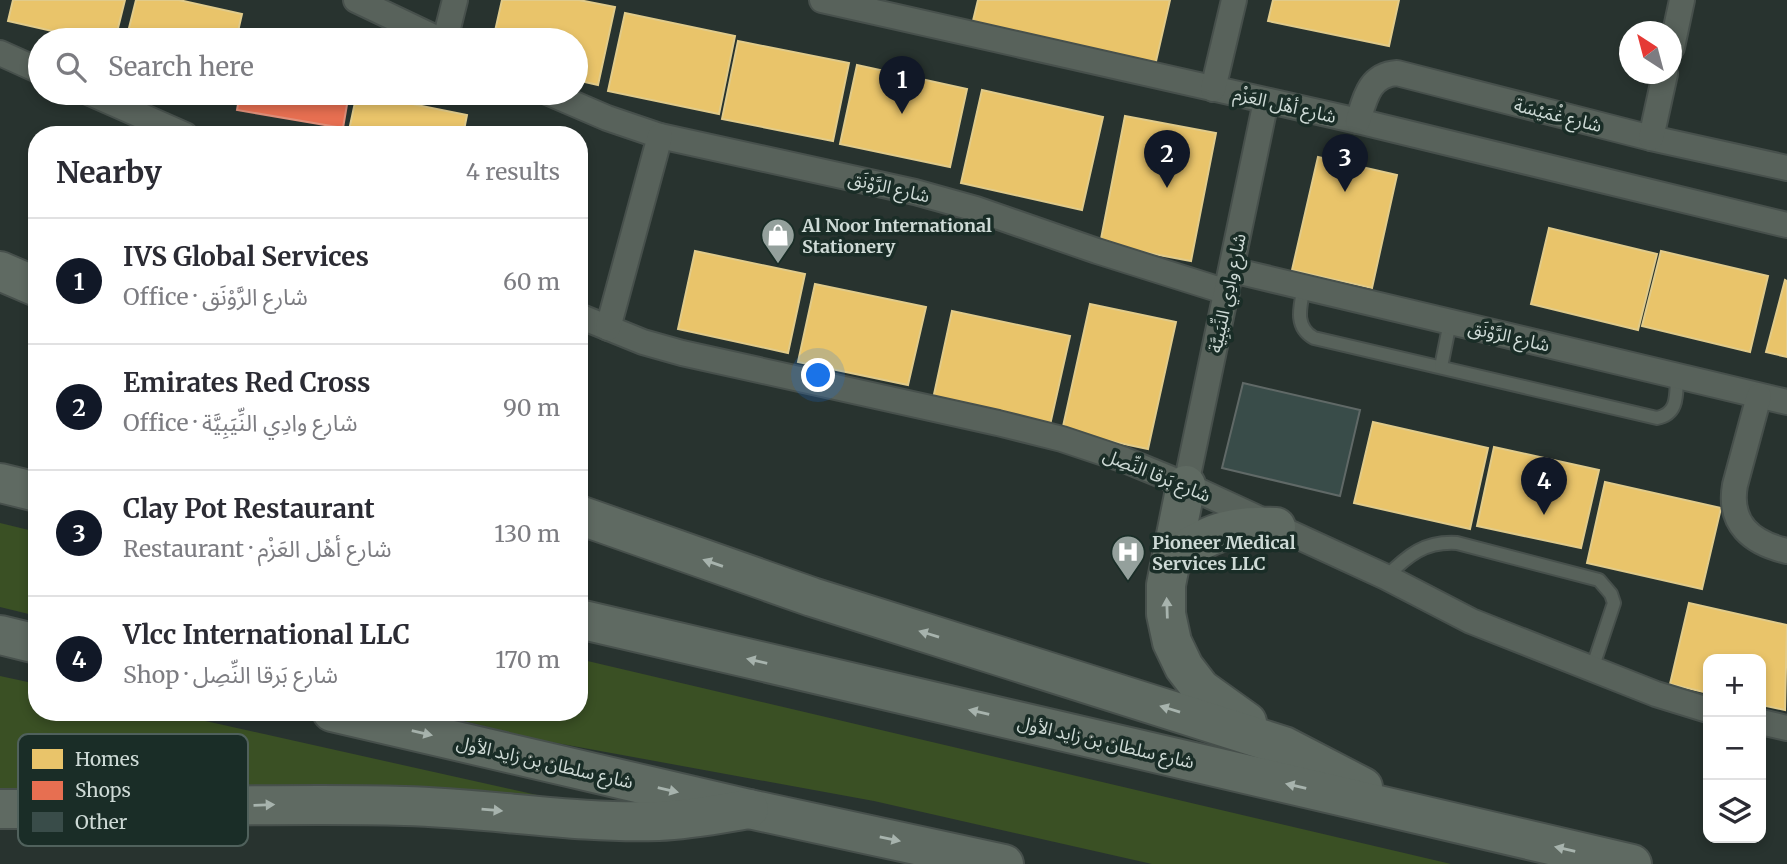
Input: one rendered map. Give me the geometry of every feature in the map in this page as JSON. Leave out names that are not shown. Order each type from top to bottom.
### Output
[{"type":"main road","points":[[0,271],[28,284]]},
{"type":"main road","points":[[0,483],[28,490]]},
{"type":"main road","points":[[1186,485],[1166,585],[1166,614],[1172,642],[1184,667],[1201,690],[1284,746],[1412,813]]},
{"type":"main road","points":[[588,518],[812,597],[1284,746]]},
{"type":"main road","points":[[1173,558],[1196,542],[1221,531],[1249,526],[1276,527]]},
{"type":"main road","name":"شارع سلطان بن زايد الأول","points":[[588,621],[1632,864]]},
{"type":"main road","points":[[0,635],[28,642]]},
{"type":"main road","name":"شارع سلطان بن زايد الأول","points":[[371,721],[749,809],[1004,864]]},
{"type":"main road","points":[[248,806],[392,805],[485,809],[615,821],[662,821],[749,809]]},
{"type":"main road","points":[[0,809],[18,809]]},
{"type":"street","points":[[356,0],[416,28]]},
{"type":"street","points":[[446,28],[455,0]]},
{"type":"street","name":"شارع أهْل العَزْم","points":[[822,0],[1358,121],[1787,225]]},
{"type":"street","points":[[1213,89],[1234,0]]},
{"type":"street","points":[[1677,21],[1682,0]]},
{"type":"street","points":[[0,53],[28,66]]},
{"type":"street","name":"شارع غْمَيْسَة","points":[[1358,121],[1371,84],[1388,74],[1397,74],[1651,138],[1787,168]]},
{"type":"street","points":[[1651,138],[1663,84]]},
{"type":"street","name":"شارع وادِي النِّيَبِيَّة","points":[[1186,485],[1266,101]]},
{"type":"street","points":[[117,105],[165,126]]},
{"type":"street","name":"شارع الرَّوْنَق","points":[[576,105],[660,136],[915,192],[976,209],[1097,251],[1230,281],[1304,287],[1787,402]]},
{"type":"street","points":[[608,328],[660,136]]},
{"type":"street","name":"شارع بَرقا النِّصِل","points":[[588,320],[643,342],[682,353],[998,423],[1062,439],[1125,460],[1186,485],[1386,577],[1471,621],[1656,694],[1703,708]]},
{"type":"street","points":[[1759,396],[1735,485],[1734,506],[1742,527],[1753,537],[1787,551]]},
{"type":"street","points":[[1766,723],[1787,728]]},
{"type":"lane","points":[[1304,287],[1299,318],[1303,329],[1314,338],[1657,418],[1669,414],[1673,409],[1677,376]]},
{"type":"lane","points":[[1441,368],[1450,322]]},
{"type":"lane","points":[[1386,577],[1414,551],[1446,542],[1599,580],[1611,594],[1614,603],[1592,669]]},
{"type":"green space","points":[[0,523],[28,530],[28,614],[0,607]]},
{"type":"green space","points":[[588,661],[1451,864],[1152,864],[874,801],[540,740],[463,721],[588,721]]},
{"type":"green space","points":[[0,676],[28,682],[28,721],[205,721],[537,795],[520,804],[248,794],[248,734],[18,734],[18,791],[0,791]]},
{"type":"building: Homes","points":[[13,0],[125,0],[118,28],[39,28],[8,21]]},
{"type":"building: Homes","points":[[136,0],[179,0],[242,14],[239,28],[129,28]]},
{"type":"building: Homes","points":[[502,0],[579,0],[615,7],[598,85],[588,83],[588,28],[496,28]]},
{"type":"building: Homes","points":[[978,0],[1170,0],[1154,70],[971,29]]},
{"type":"building: Homes","points":[[1273,0],[1399,0],[1389,46],[1268,21]]},
{"type":"building: Homes","points":[[625,13],[735,36],[719,114],[608,91]]},
{"type":"building: Homes","points":[[738,41],[849,63],[833,141],[722,119]]},
{"type":"building: Homes","points":[[857,65],[967,89],[950,167],[840,144]]},
{"type":"building: Homes","points":[[982,90],[1103,117],[1082,210],[961,183]]},
{"type":"building: Homes","points":[[354,105],[417,105],[467,115],[465,126],[350,126]]},
{"type":"building: Homes","points":[[1125,116],[1216,133],[1191,261],[1100,244]]},
{"type":"building: Homes","points":[[1318,157],[1397,175],[1372,288],[1292,270]]},
{"type":"building: Homes","points":[[1549,228],[1657,254],[1638,330],[1531,304]]},
{"type":"building: Homes","points":[[695,251],[805,274],[788,353],[678,329]]},
{"type":"building: Homes","points":[[1661,251],[1768,276],[1750,352],[1642,326]]},
{"type":"building: Homes","points":[[1785,280],[1787,281],[1787,357],[1766,352]]},
{"type":"building: Homes","points":[[815,284],[926,307],[908,385],[798,362]]},
{"type":"building: Homes","points":[[1090,304],[1176,322],[1148,449],[1062,431]]},
{"type":"building: Homes","points":[[952,311],[1070,336],[1050,425],[933,399]]},
{"type":"building: Homes","points":[[1373,422],[1488,448],[1470,529],[1354,503]]},
{"type":"building: Homes","points":[[1494,447],[1599,470],[1581,548],[1477,526]]},
{"type":"building: Homes","points":[[1605,482],[1721,508],[1702,589],[1587,563]]},
{"type":"building: Homes","points":[[1689,603],[1787,625],[1785,710],[1766,706],[1766,654],[1703,654],[1703,692],[1670,684]]},
{"type":"building: Shops","points":[[238,105],[347,105],[343,126],[237,110]]},
{"type":"building: Other","points":[[1243,383],[1360,410],[1340,496],[1222,468]]},
{"type":"place","name":"IVS Global Services","points":[[902,114]]},
{"type":"place","name":"Emirates Red Cross","points":[[1167,188]]},
{"type":"place","name":"Clay Pot Restaurant","points":[[1345,192]]},
{"type":"place","name":"Al Noor International Stationery","points":[[778,265]]},
{"type":"place","name":"Vlcc International LLC","points":[[1544,515]]},
{"type":"place","name":"Pioneer Medical Services LLC","points":[[1128,582]]}]
